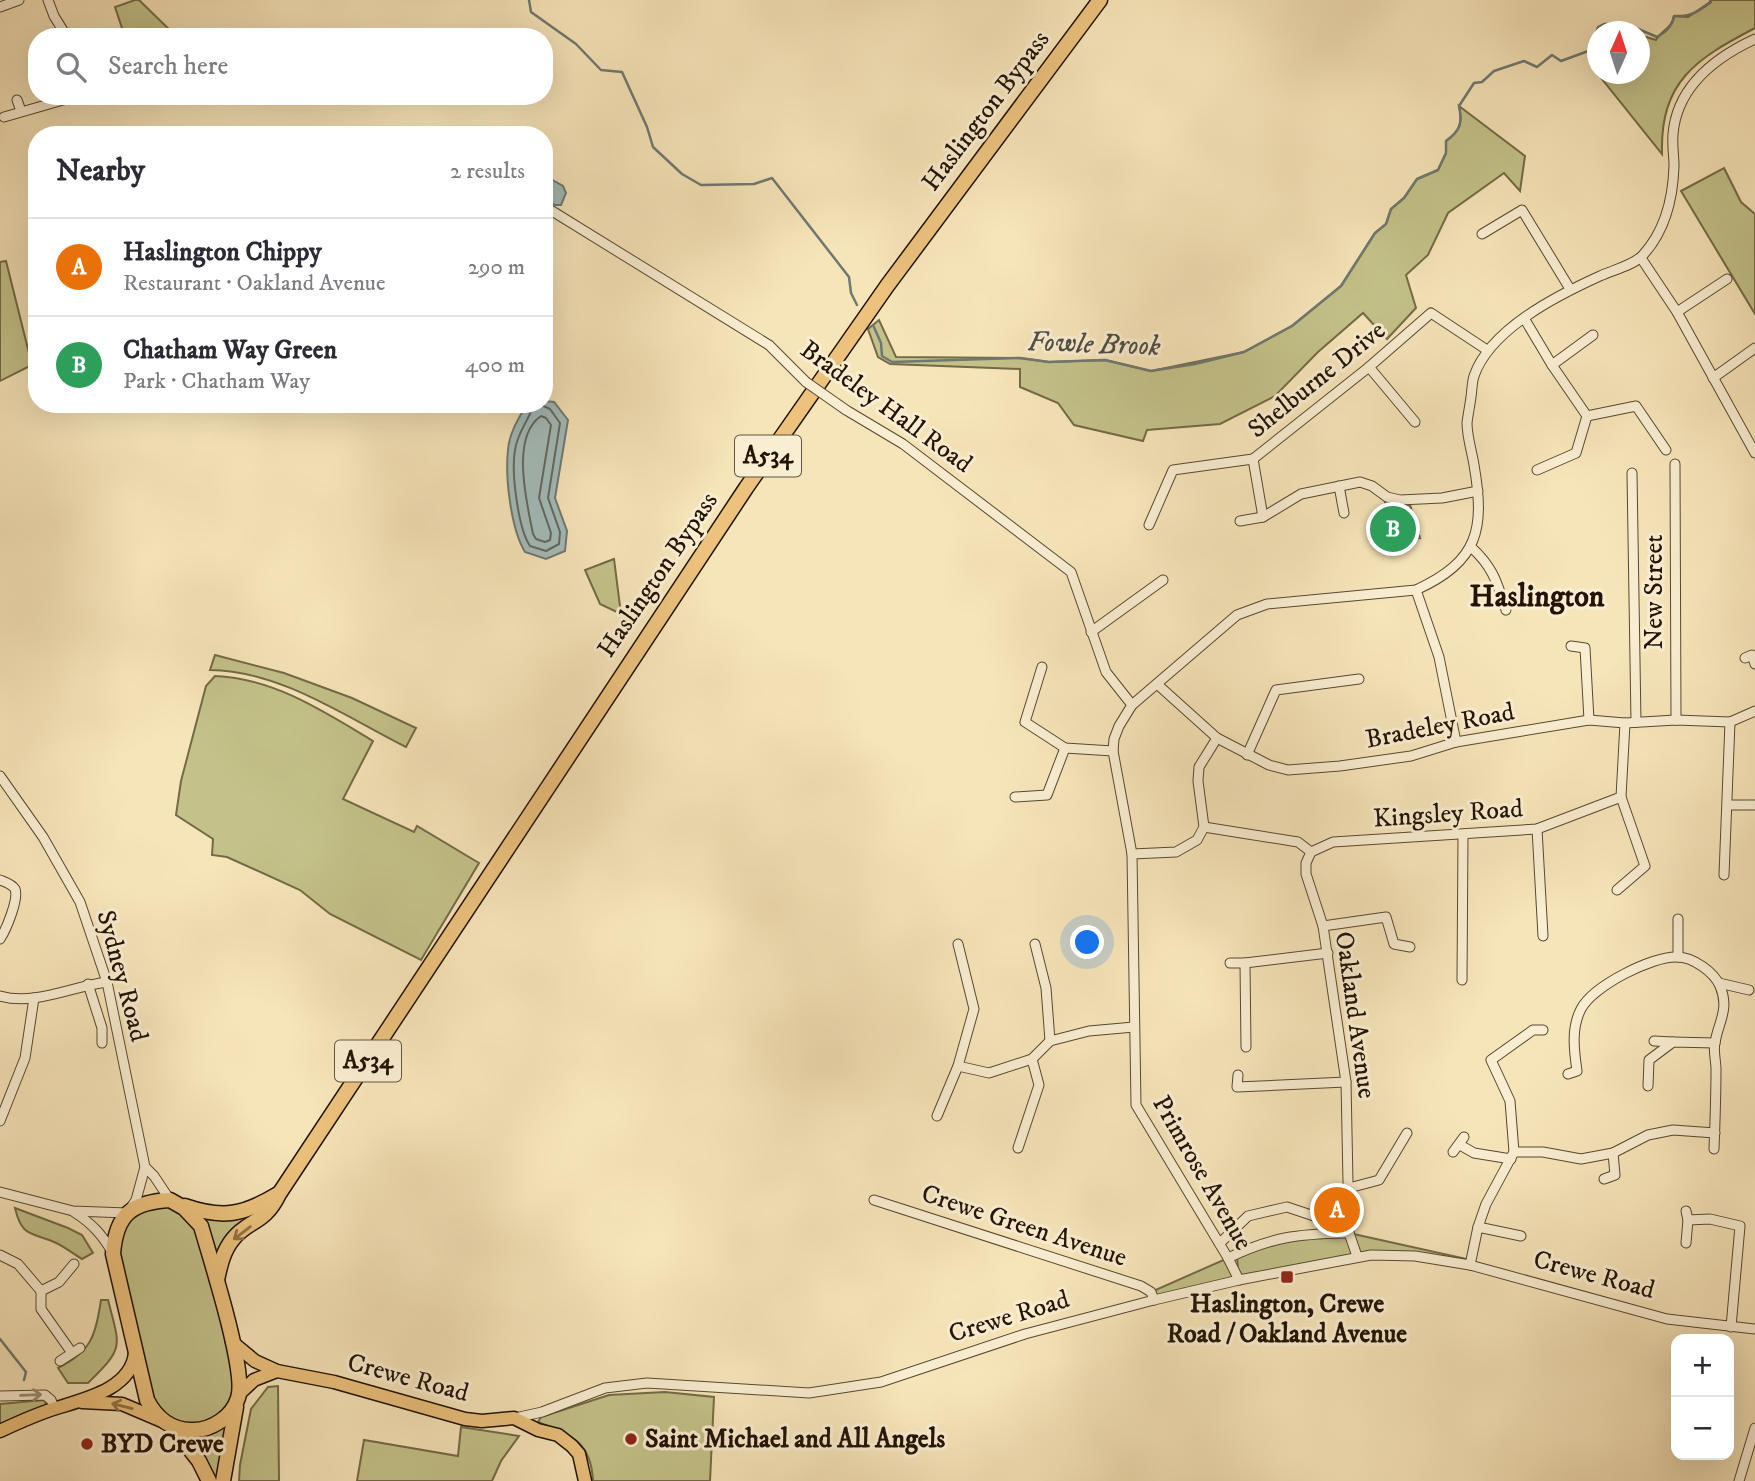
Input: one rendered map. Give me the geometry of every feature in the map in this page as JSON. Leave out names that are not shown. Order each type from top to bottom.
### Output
[{"type":"highway","name":"Haslington Bypass","points":[[216,1280],[232,1240],[266,1215],[746,488],[903,264],[1100,0]]},
{"type":"highway","points":[[209,1481],[194,1454],[169,1424],[155,1414],[147,1400],[113,1254],[114,1238],[118,1225],[128,1212],[154,1201],[173,1201],[201,1211],[232,1214],[260,1205],[279,1194]]},
{"type":"highway","points":[[173,1201],[191,1214],[201,1226],[240,1373],[239,1396],[223,1481]]},
{"type":"highway","points":[[169,1424],[195,1430],[212,1426],[228,1414],[239,1396]]},
{"type":"main road","name":"Crewe Road","points":[[232,1342],[255,1361],[277,1371],[334,1382],[458,1418],[482,1421],[514,1418]]},
{"type":"main road","points":[[0,1431],[109,1388],[125,1376],[134,1363],[135,1349]]},
{"type":"main road","points":[[239,1396],[254,1380],[277,1371]]},
{"type":"main road","points":[[76,1402],[122,1404],[169,1424]]},
{"type":"main road","points":[[514,1418],[538,1430],[558,1435],[572,1446],[579,1454],[585,1481]]},
{"type":"street","points":[[0,7],[19,0]]},
{"type":"street","points":[[48,0],[61,28]]},
{"type":"street","points":[[1755,39],[1699,75],[1684,94],[1673,132],[1672,189],[1667,214],[1659,234],[1641,258],[1677,312],[1755,453]]},
{"type":"street","points":[[17,100],[21,111]]},
{"type":"street","points":[[4,117],[43,105]]},
{"type":"street","points":[[1482,234],[1522,210],[1570,289]]},
{"type":"street","name":"Bradeley Hall Road","points":[[553,212],[769,345],[806,382],[903,444],[1071,572],[1106,672],[1132,705]]},
{"type":"street","name":"Primrose Avenue","points":[[1239,1280],[1220,1243],[1136,1105],[1132,854],[1113,751],[1119,726],[1132,705],[1237,615],[1267,604],[1416,590],[1438,580],[1456,567],[1476,536],[1479,516],[1479,491],[1467,424],[1473,377],[1487,350],[1524,318],[1570,289],[1641,258]]},
{"type":"street","points":[[1677,312],[1727,279]]},
{"type":"street","name":"Shelburne Drive","points":[[1149,525],[1173,470],[1254,459],[1369,367],[1431,313],[1487,350]]},
{"type":"street","points":[[1524,318],[1587,416]]},
{"type":"street","points":[[1552,365],[1593,335]]},
{"type":"street","points":[[1713,378],[1755,348]]},
{"type":"street","points":[[1369,367],[1415,422]]},
{"type":"street","points":[[1587,416],[1636,406],[1666,450]]},
{"type":"street","points":[[1537,470],[1576,453],[1587,416]]},
{"type":"street","points":[[1254,459],[1263,517]]},
{"type":"street","name":"New Street","points":[[1675,464],[1676,720]]},
{"type":"street","points":[[1632,473],[1636,722]]},
{"type":"street","points":[[1240,522],[1263,517],[1301,494],[1360,482],[1372,486],[1387,497],[1400,500],[1442,498],[1479,491]]},
{"type":"street","points":[[1339,486],[1344,513]]},
{"type":"street","points":[[1471,547],[1485,559],[1494,573],[1506,610]]},
{"type":"street","points":[[1091,632],[1163,580]]},
{"type":"street","points":[[1416,590],[1439,657],[1457,742]]},
{"type":"street","points":[[1571,646],[1585,648],[1589,719]]},
{"type":"street","points":[[1745,658],[1752,655],[1755,664]]},
{"type":"street","points":[[1042,667],[1025,722],[1065,748],[1113,751]]},
{"type":"street","points":[[1247,755],[1276,690],[1359,679]]},
{"type":"street","name":"Bradeley Road","points":[[1157,684],[1217,738],[1269,765],[1288,770],[1411,756],[1457,742],[1589,719],[1625,723],[1676,720],[1730,722],[1755,711]]},
{"type":"street","points":[[1724,875],[1730,722]]},
{"type":"street","points":[[1617,890],[1645,866],[1621,797],[1625,723]]},
{"type":"street","points":[[1132,854],[1177,852],[1197,840],[1204,827],[1198,781],[1199,767],[1217,738]]},
{"type":"street","points":[[1015,797],[1047,795],[1065,748]]},
{"type":"street","name":"Sydney Road","points":[[0,776],[43,837],[79,902],[107,982],[145,1167],[136,1200],[128,1212]]},
{"type":"street","name":"Kingsley Road","points":[[1311,852],[1333,842],[1537,829],[1621,797]]},
{"type":"street","points":[[1728,805],[1755,805]]},
{"type":"street","points":[[1204,827],[1298,842],[1311,852]]},
{"type":"street","points":[[1537,829],[1543,936]]},
{"type":"street","points":[[1462,980],[1463,835]]},
{"type":"street","name":"Oakland Avenue","points":[[1311,852],[1306,863],[1306,874],[1328,954],[1346,1082],[1349,1233],[1357,1256]]},
{"type":"street","points":[[0,880],[13,886],[15,891],[9,921],[0,939]]},
{"type":"street","points":[[1322,926],[1386,917],[1394,944],[1410,947]]},
{"type":"street","points":[[1678,919],[1678,957]]},
{"type":"street","points":[[937,1116],[958,1066],[974,1009],[958,944]]},
{"type":"street","points":[[1035,944],[1046,988],[1050,1041]]},
{"type":"street","points":[[1230,963],[1328,954]]},
{"type":"street","points":[[1577,1073],[1573,1042],[1582,1008],[1604,985],[1616,979],[1661,959],[1678,957],[1702,967],[1719,983],[1749,990]]},
{"type":"street","points":[[1245,963],[1246,1047]]},
{"type":"street","points":[[0,996],[34,998],[88,984],[107,982]]},
{"type":"street","points":[[1714,1149],[1714,1043],[1724,1010],[1719,983]]},
{"type":"street","name":"Sydney Road","points":[[88,984],[102,1028],[102,1043]]},
{"type":"street","points":[[0,1121],[25,1058],[34,998]]},
{"type":"street","points":[[958,1066],[989,1073],[1032,1059],[1050,1041],[1089,1031],[1134,1027]]},
{"type":"street","points":[[1470,1265],[1486,1204],[1512,1155],[1510,1101],[1491,1060],[1533,1030],[1543,1030]]},
{"type":"street","points":[[1654,1041],[1714,1043]]},
{"type":"street","points":[[1648,1086],[1649,1059],[1673,1042]]},
{"type":"street","points":[[1018,1148],[1039,1085],[1032,1059]]},
{"type":"street","points":[[1238,1074],[1237,1087],[1346,1082]]},
{"type":"street","points":[[1459,1145],[1474,1153],[1512,1155],[1542,1152],[1581,1159],[1613,1153],[1647,1135],[1673,1130],[1714,1133]]},
{"type":"street","points":[[1349,1188],[1379,1181],[1407,1133]]},
{"type":"street","points":[[1604,1179],[1619,1177],[1613,1153]]},
{"type":"street","name":"Sydney Road","points":[[145,1167],[173,1201]]},
{"type":"street","points":[[0,1192],[73,1211],[128,1212]]},
{"type":"street","name":"Crewe Green Avenue","points":[[874,1200],[1141,1286],[1152,1292],[1154,1300]]},
{"type":"street","points":[[1220,1243],[1248,1216],[1287,1207],[1320,1218],[1349,1233]]},
{"type":"street","points":[[73,1211],[91,1223],[105,1238],[113,1254]]},
{"type":"street","points":[[1686,1243],[1687,1216],[1740,1226],[1731,1327]]},
{"type":"street","points":[[1478,1227],[1521,1236]]},
{"type":"street","points":[[1228,1258],[1259,1243],[1287,1236],[1349,1233]]},
{"type":"street","name":"Crewe Road","points":[[514,1418],[542,1412],[605,1388],[647,1383],[809,1392],[881,1382],[1025,1334],[1239,1280],[1357,1256],[1394,1254],[1470,1265],[1667,1319],[1755,1329]]},
{"type":"street","points":[[0,1255],[18,1264],[41,1291],[41,1309],[76,1350],[60,1361]]},
{"type":"street","points":[[41,1291],[59,1282],[74,1264]]},
{"type":"street","points":[[0,1396],[45,1395],[51,1399],[55,1409]]},
{"type":"street","points":[[1739,1481],[1755,1428]]},
{"type":"shaded area","points":[[139,0],[168,28],[122,28],[115,7]]},
{"type":"shaded area","points":[[1755,0],[1755,28],[1715,50],[1686,75],[1667,108],[1662,154],[1606,84],[1650,84],[1650,38],[1656,40],[1671,24],[1674,16],[1688,17],[1710,2]]},
{"type":"shaded area","points":[[1459,106],[1525,156],[1520,191],[1504,173],[1448,213],[1428,255],[1406,275],[1416,308],[1387,339],[1363,313],[1318,352],[1275,396],[1220,424],[1147,430],[1143,441],[1074,425],[1058,403],[1020,387],[1020,369],[890,364],[878,357],[868,329],[879,320],[896,357],[1020,358],[1049,362],[1105,360],[1151,371],[1244,352],[1292,326],[1341,286],[1375,233],[1386,224],[1391,209],[1404,198],[1417,179],[1438,170],[1446,153],[1446,141],[1459,126]]},
{"type":"shaded area","points":[[1724,168],[1741,202],[1755,214],[1755,314],[1681,191]]},
{"type":"shaded area","points":[[6,261],[28,349],[28,367],[0,381],[0,262]]},
{"type":"shaded area","points":[[1385,501],[1410,505],[1420,538],[1371,542],[1369,519],[1386,518]]},
{"type":"shaded area","points":[[614,559],[621,614],[600,604],[585,570]]},
{"type":"shaded area","points":[[215,655],[284,673],[352,698],[416,728],[406,747],[287,687],[236,672],[210,670]]},
{"type":"shaded area","points":[[215,676],[257,683],[298,698],[373,741],[343,799],[414,832],[417,826],[479,863],[421,960],[330,914],[300,890],[227,857],[212,855],[213,839],[176,815],[181,781],[206,686]]},
{"type":"shaded area","points":[[279,1194],[238,1234],[217,1280],[240,1373],[223,1481],[209,1481],[158,1420],[114,1238],[118,1225],[154,1201],[219,1215]]},
{"type":"shaded area","points":[[15,1208],[82,1235],[93,1253],[82,1259],[58,1244],[28,1232],[21,1224]]},
{"type":"shaded area","points":[[1349,1233],[1471,1260],[1470,1265],[1394,1254],[1154,1300],[1151,1292],[1228,1258],[1239,1277],[1237,1257],[1259,1243]]},
{"type":"shaded area","points":[[101,1300],[108,1300],[115,1328],[117,1337],[114,1353],[88,1383],[68,1383],[58,1368],[85,1349],[94,1333]]},
{"type":"shaded area","points":[[278,1386],[279,1481],[239,1481],[251,1409],[268,1387]]},
{"type":"shaded area","points":[[665,1392],[714,1397],[710,1481],[593,1481],[588,1457],[577,1441],[538,1422],[541,1417],[609,1395]]},
{"type":"shaded area","points":[[44,1400],[47,1405],[0,1426],[0,1404]]},
{"type":"shaded area","points":[[461,1427],[519,1436],[501,1461],[492,1481],[357,1481],[364,1440],[458,1456]]},
{"type":"water","points":[[553,180],[563,186],[566,193],[561,205],[555,205]]},
{"type":"water","points":[[553,402],[568,420],[555,498],[567,531],[565,551],[546,559],[525,552],[516,530],[510,503],[507,461],[512,432],[522,413],[553,413]]},
{"type":"waterway","name":"Fowle Brook","points":[[529,0],[531,12],[576,44],[601,70],[622,72],[653,147],[682,174],[701,185],[754,184],[772,178],[849,277],[851,293],[857,305]]},
{"type":"waterway","name":"Fowle Brook","points":[[1650,34],[1657,37],[1668,28],[1674,16],[1694,13],[1711,2],[1710,0]]},
{"type":"waterway","name":"Fowle Brook","points":[[873,325],[881,343],[882,356],[892,362],[1020,358],[1049,362],[1105,360],[1151,371],[1244,352],[1292,326],[1341,286],[1375,233],[1386,224],[1391,209],[1404,198],[1417,179],[1438,170],[1446,153],[1446,141],[1459,126],[1459,106],[1474,83],[1482,82],[1494,71],[1524,61],[1537,67],[1552,55],[1561,61],[1587,51]]},
{"type":"waterway","points":[[0,1339],[26,1372],[24,1380]]},
{"type":"place","name":"Chatham Way Green","points":[[1393,529]]},
{"type":"place","name":"Haslington Chippy","points":[[1337,1210]]},
{"type":"place","name":"Haslington, Crewe Road / Oakland Avenue","points":[[1287,1277]]},
{"type":"place","name":"Saint Michael and All Angels","points":[[631,1439]]},
{"type":"place","name":"BYD Crewe","points":[[87,1444]]},
{"type":"district","name":"Haslington","points":[[1537,597]]}]
